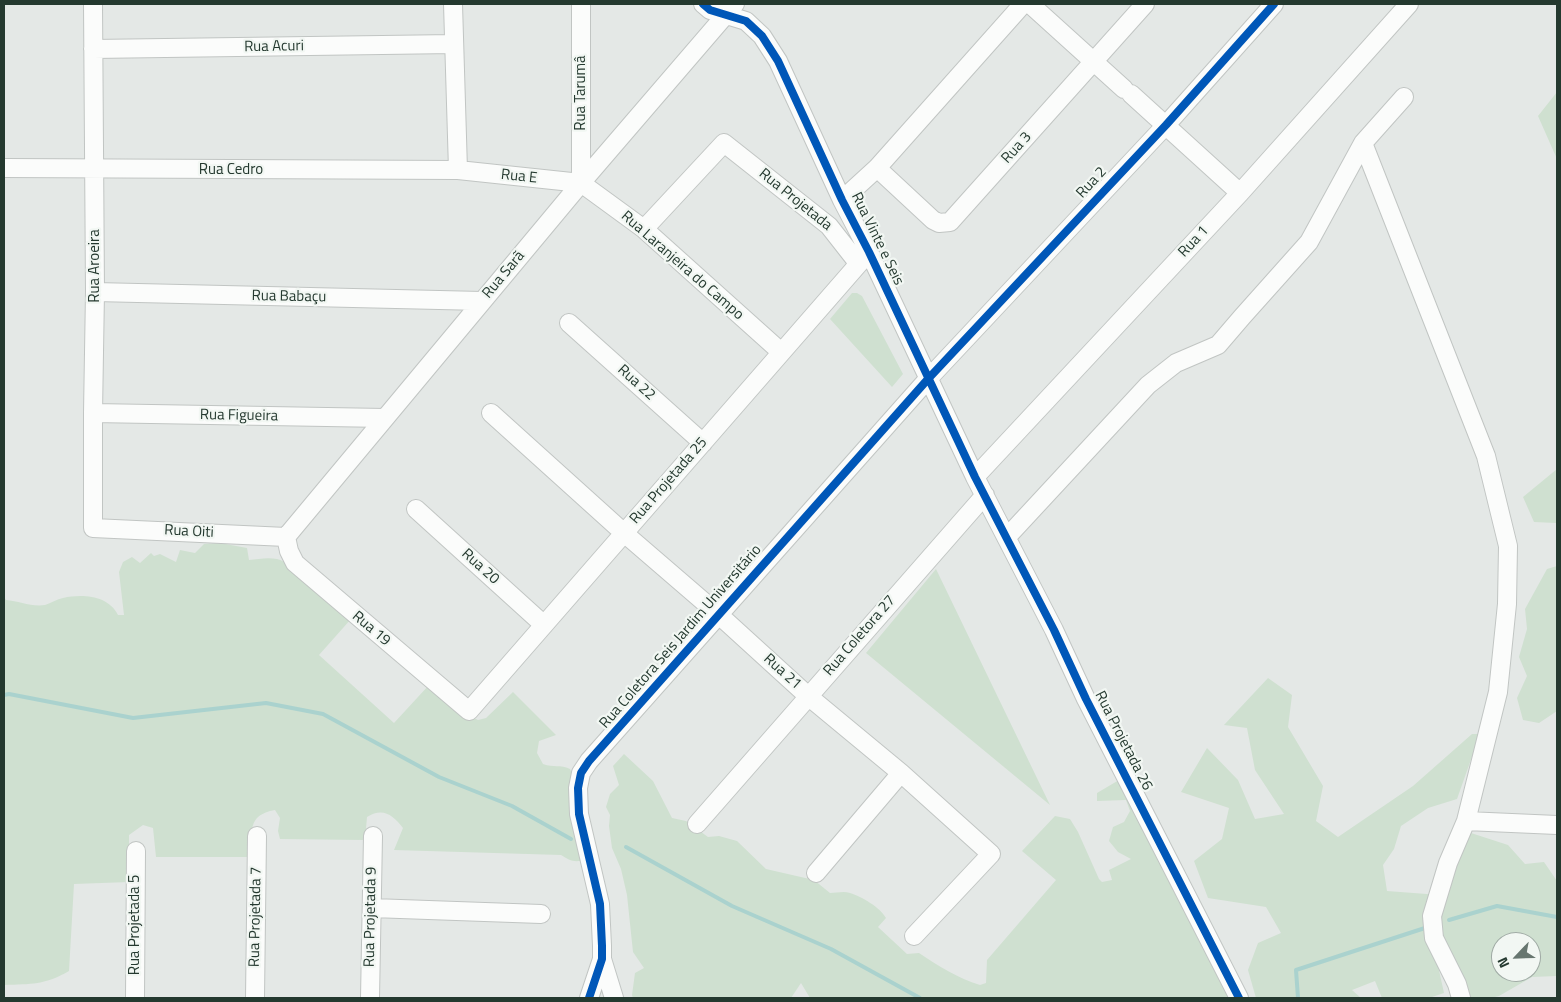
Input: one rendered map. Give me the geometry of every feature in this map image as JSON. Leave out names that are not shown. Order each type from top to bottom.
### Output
[{"type":"street","name":"Rua Aroeira","points":[[93,4],[95,292],[93,528]]},
{"type":"street","points":[[453,4],[458,170]]},
{"type":"street","name":"Rua Tarumâ","points":[[581,4],[581,183]]},
{"type":"street","name":"Rua Vinte e Seis","points":[[703,4],[710,10],[730,10],[746,21],[770,46],[842,200],[864,258],[923,365],[984,495]]},
{"type":"street","points":[[842,200],[877,168],[1023,4]]},
{"type":"street","points":[[1030,4],[1240,193]]},
{"type":"street","name":"Rua 3","points":[[877,168],[933,220],[939,223],[950,222],[1145,4]]},
{"type":"street","name":"Rua 2","points":[[928,379],[1166,125],[1274,4]]},
{"type":"street","name":"Rua 1","points":[[975,478],[1240,193],[1410,4]]},
{"type":"street","name":"Rua Sarã","points":[[286,537],[581,183],[730,10]]},
{"type":"street","name":"Rua Acuri","points":[[93,49],[454,44]]},
{"type":"street","points":[[1007,537],[1148,386],[1176,363],[1218,345],[1309,242],[1363,143],[1404,97]]},
{"type":"street","name":"Rua Projetada","points":[[644,229],[724,143],[829,226],[864,258]]},
{"type":"street","points":[[1363,143],[1486,456],[1508,546],[1507,604],[1498,692],[1466,821],[1448,863],[1432,916],[1434,938],[1457,984],[1461,998]]},
{"type":"street","name":"Rua Cedro","points":[[4,168],[458,170]]},
{"type":"street","name":"Rua E","points":[[458,170],[581,183]]},
{"type":"street","name":"Rua Laranjeira do Campo","points":[[581,183],[644,229],[781,352]]},
{"type":"street","name":"Rua Projetada 25","points":[[470,711],[864,258]]},
{"type":"street","name":"Rua Babaçu","points":[[95,292],[482,301]]},
{"type":"street","name":"Rua 22","points":[[569,323],[703,442]]},
{"type":"street","name":"Rua Coletora Seis Jardim Universitário","points":[[602,959],[600,904],[579,814],[578,788],[581,774],[590,761],[718,614],[928,379]]},
{"type":"street","name":"Rua 21","points":[[491,413],[808,696],[901,773],[991,854],[914,936]]},
{"type":"street","name":"Rua Figueira","points":[[93,414],[385,418]]},
{"type":"street","name":"Rua Projetada 26","points":[[984,495],[1007,537],[1086,699],[1239,998]]},
{"type":"street","name":"Rua Coletora 27","points":[[697,824],[984,495]]},
{"type":"street","name":"Rua 20","points":[[416,509],[544,625]]},
{"type":"street","name":"Rua Oiti","points":[[93,528],[286,537]]},
{"type":"street","name":"Rua 19","points":[[286,537],[289,551],[295,563],[470,711]]},
{"type":"street","points":[[816,873],[901,773]]},
{"type":"street","points":[[1466,821],[1557,825]]},
{"type":"street","name":"Rua Projetada 7","points":[[255,998],[257,836]]},
{"type":"street","name":"Rua Projetada 9","points":[[370,998],[372,836]]},
{"type":"street","name":"Rua Projetada 5","points":[[135,998],[136,851]]},
{"type":"street","points":[[372,908],[541,914]]},
{"type":"street","points":[[589,998],[602,959]]},
{"type":"street","points":[[602,959],[614,998]]},
{"type":"green space","points":[[1557,92],[1557,159],[1538,116]]},
{"type":"green space","points":[[852,293],[862,296],[903,374],[892,387],[830,319]]},
{"type":"green space","points":[[1557,469],[1557,526],[1556,523],[1534,522],[1523,497]]},
{"type":"green space","points":[[220,543],[247,548],[249,560],[270,558],[284,562],[315,585],[351,619],[319,655],[394,723],[429,685],[478,720],[486,718],[513,692],[556,735],[539,741],[537,753],[543,764],[570,769],[574,778],[584,860],[572,860],[561,855],[394,850],[403,828],[391,816],[383,813],[367,817],[365,840],[280,839],[278,831],[280,818],[275,810],[266,812],[259,816],[253,826],[252,857],[156,857],[153,828],[143,825],[129,835],[129,882],[74,884],[69,971],[45,981],[30,984],[4,985],[4,597],[6,600],[30,605],[45,605],[58,599],[86,596],[108,603],[118,615],[124,615],[119,572],[123,562],[132,557],[140,563],[151,553],[154,556],[160,554],[176,562],[180,550],[195,553],[204,544]]},
{"type":"green space","points":[[1557,566],[1557,711],[1539,723],[1523,720],[1517,698],[1527,676],[1519,657],[1527,629],[1525,609],[1547,569]]},
{"type":"green space","points":[[936,569],[1050,805],[866,653]]},
{"type":"green space","points":[[1268,678],[1292,695],[1288,727],[1323,786],[1316,821],[1338,837],[1413,786],[1472,734],[1480,734],[1457,799],[1428,808],[1401,826],[1394,849],[1383,865],[1387,891],[1440,895],[1471,833],[1508,845],[1525,864],[1544,862],[1557,881],[1557,976],[1541,977],[1541,932],[1491,932],[1491,982],[1523,982],[1499,996],[1474,998],[1464,995],[1433,943],[1444,993],[1429,998],[1382,998],[1375,981],[1352,990],[1361,998],[1256,998],[1248,970],[1258,943],[1281,933],[1266,907],[1208,898],[1194,861],[1222,839],[1229,808],[1181,792],[1207,748],[1238,780],[1255,819],[1284,814],[1255,770],[1247,728],[1224,725]]},
{"type":"green space","points":[[624,754],[653,781],[672,818],[686,821],[708,837],[719,836],[737,841],[766,869],[814,880],[830,893],[848,892],[865,900],[880,910],[886,918],[878,927],[907,954],[919,953],[948,971],[980,985],[986,983],[987,960],[1056,880],[1022,851],[1055,816],[1070,819],[1102,882],[1112,880],[1109,870],[1131,859],[1118,852],[1109,841],[1113,827],[1124,822],[1130,811],[1126,800],[1097,801],[1097,793],[1119,780],[1236,998],[810,998],[801,983],[791,998],[633,998],[635,973],[644,968],[633,952],[627,895],[621,869],[612,848],[609,826],[610,815],[606,807],[610,794],[619,785],[613,766]]},
{"type":"waterway","points":[[4,695],[9,694],[133,718],[266,703],[323,714],[439,777],[512,806],[571,839]]},
{"type":"waterway","points":[[626,847],[732,906],[831,949],[920,998]]},
{"type":"waterway","points":[[1449,920],[1497,906],[1557,917]]},
{"type":"waterway","points":[[1298,998],[1296,970],[1428,927]]},
{"type":"cycle path","points":[[703,4],[710,10],[746,21],[762,36],[778,61],[842,200],[869,252],[975,477],[1239,998]]},
{"type":"cycle path","points":[[589,998],[602,959],[600,904],[579,814],[578,788],[581,773],[589,761],[928,379],[1166,125],[1274,4]]}]
